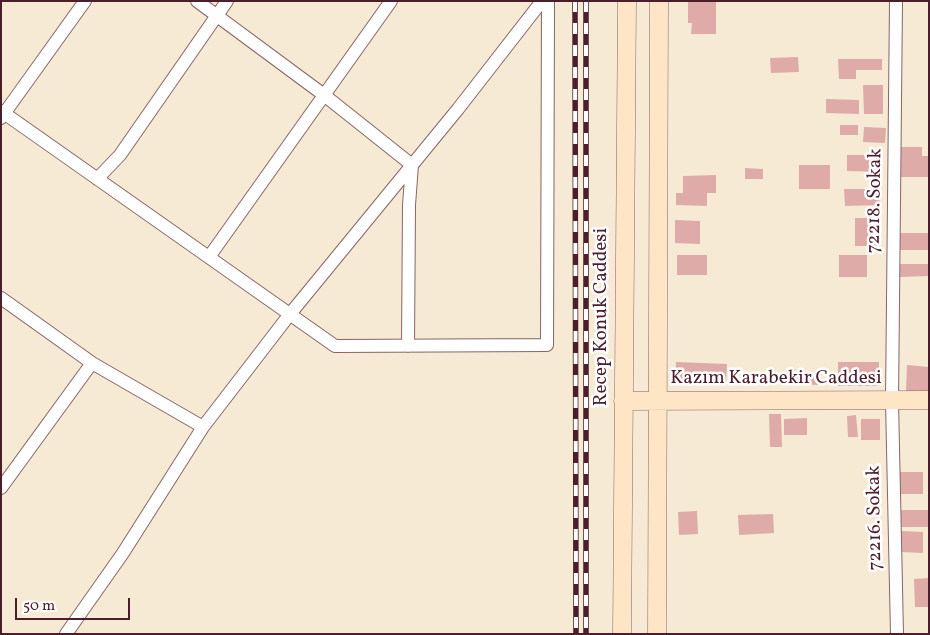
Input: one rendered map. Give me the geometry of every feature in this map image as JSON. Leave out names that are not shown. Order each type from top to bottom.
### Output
[{"type":"main road","name":"Recep Konuk Caddesi","points":[[622,634],[626,1]]},
{"type":"main road","points":[[657,634],[659,1]]},
{"type":"main road","name":"Kazım Karabekir Caddesi","points":[[623,401],[929,400]]},
{"type":"street","points":[[85,1],[2,114],[335,346],[547,345],[548,1]]},
{"type":"street","points":[[197,1],[412,165]]},
{"type":"street","points":[[97,179],[120,156],[227,1]]},
{"type":"street","points":[[208,257],[391,1]]},
{"type":"street","points":[[66,634],[123,553],[203,428],[290,314],[412,165],[542,1]]},
{"type":"street","name":"72218. Sokak","points":[[892,401],[896,1]]},
{"type":"street","points":[[408,346],[409,205],[412,165]]},
{"type":"street","points":[[1,298],[92,363],[203,428]]},
{"type":"street","points":[[1,488],[92,363]]},
{"type":"street","name":"72216. Sokak","points":[[892,401],[897,634]]},
{"type":"building","points":[[688,1],[716,1],[716,34],[691,34],[692,23],[688,23]]},
{"type":"building","points":[[798,57],[799,72],[771,73],[770,58]]},
{"type":"building","points":[[838,59],[882,59],[882,70],[856,70],[856,79],[839,79]]},
{"type":"building","points":[[863,85],[883,85],[883,114],[864,114]]},
{"type":"building","points":[[826,99],[859,100],[859,114],[826,113]]},
{"type":"building","points":[[840,125],[858,125],[858,135],[840,135]]},
{"type":"building","points":[[864,127],[886,128],[885,143],[863,142]]},
{"type":"building","points":[[900,147],[922,147],[922,156],[929,156],[929,177],[900,177]]},
{"type":"building","points":[[847,155],[882,155],[881,172],[847,171]]},
{"type":"building","points":[[799,165],[830,165],[830,189],[799,189]]},
{"type":"building","points":[[745,168],[763,169],[763,179],[745,179]]},
{"type":"building","points":[[716,175],[716,193],[707,193],[707,206],[676,205],[676,193],[683,193],[683,176]]},
{"type":"building","points":[[844,189],[879,189],[880,205],[845,206]]},
{"type":"building","points":[[855,218],[879,218],[879,246],[855,246]]},
{"type":"building","points":[[675,220],[700,221],[700,244],[675,243]]},
{"type":"building","points":[[899,233],[929,233],[929,250],[899,250]]},
{"type":"building","points":[[677,255],[707,255],[707,275],[677,275]]},
{"type":"building","points":[[839,255],[867,255],[867,277],[839,277]]},
{"type":"building","points":[[898,264],[929,264],[929,276],[899,277]]},
{"type":"building","points":[[676,362],[727,364],[726,383],[675,382]]},
{"type":"building","points":[[838,362],[879,362],[879,386],[838,386]]},
{"type":"building","points":[[907,365],[929,367],[929,392],[906,391]]},
{"type":"building","points":[[796,373],[818,374],[818,385],[796,384]]},
{"type":"building","points":[[769,414],[781,414],[782,447],[770,447]]},
{"type":"building","points":[[856,415],[858,437],[848,437],[847,416]]},
{"type":"building","points":[[807,418],[807,435],[784,435],[784,419]]},
{"type":"building","points":[[861,419],[880,419],[880,440],[861,440]]},
{"type":"building","points":[[899,472],[923,472],[923,494],[899,494]]},
{"type":"building","points":[[900,510],[929,510],[929,527],[900,527]]},
{"type":"building","points":[[697,511],[698,534],[679,535],[678,512]]},
{"type":"building","points":[[773,514],[774,533],[739,535],[738,515]]},
{"type":"building","points":[[901,531],[923,532],[923,553],[900,552]]},
{"type":"building","points":[[929,578],[929,607],[915,607],[914,579]]},
{"type":"railway","points":[[575,1],[576,634]]},
{"type":"railway","points":[[586,1],[586,634]]}]
